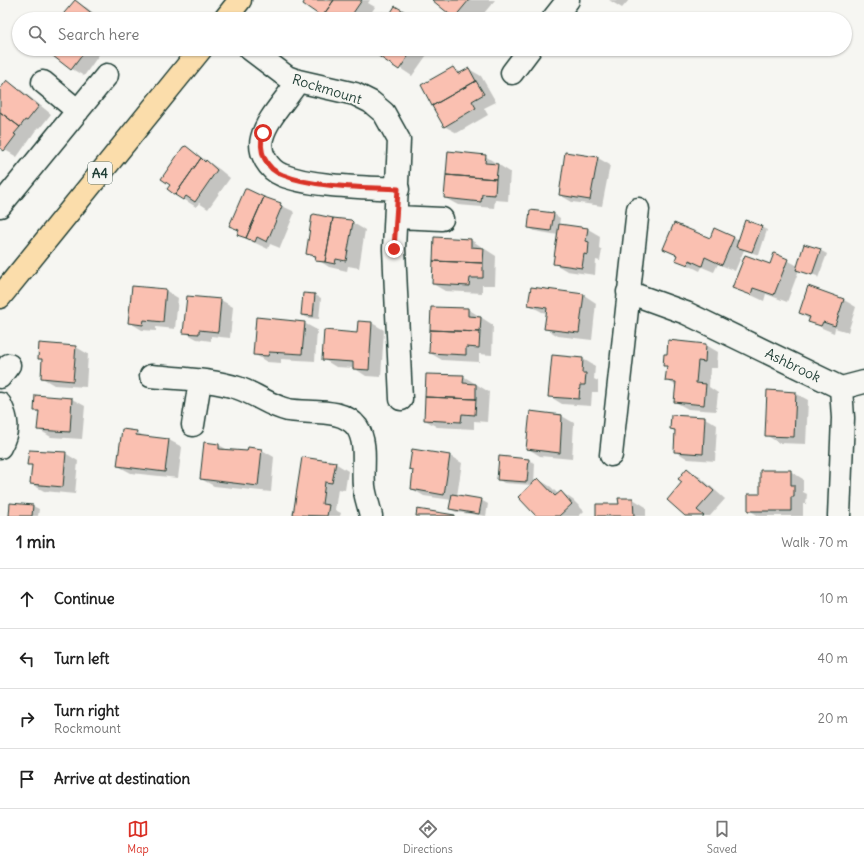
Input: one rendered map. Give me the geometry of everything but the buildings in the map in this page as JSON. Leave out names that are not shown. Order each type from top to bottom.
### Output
[{"type":"main road","points":[[231,12],[240,0]]},
{"type":"main road","name":"A4","points":[[0,297],[195,56]]},
{"type":"street","points":[[559,12],[568,0]]},
{"type":"street","name":"Rockmount","points":[[259,56],[287,77],[298,81],[355,94],[371,102],[384,113],[399,140],[398,189],[394,249],[401,399]]},
{"type":"street","points":[[512,73],[525,56]]},
{"type":"street","points":[[0,206],[107,75]]},
{"type":"street","points":[[298,81],[272,118],[261,140],[264,158],[271,168],[281,175],[307,181],[398,189]]},
{"type":"street","points":[[43,82],[78,111]]},
{"type":"street","points":[[611,455],[638,208]]},
{"type":"street","points":[[396,217],[442,219]]},
{"type":"street","name":"Ashbrook","points":[[628,292],[686,313],[841,388]]},
{"type":"street","points":[[151,376],[223,384],[240,389],[270,404],[288,410],[335,414],[349,418],[357,428],[363,444],[364,487],[371,516]]},
{"type":"street","points":[[193,425],[200,381]]},
{"type":"street","points":[[839,516],[843,418],[841,388],[864,382]]},
{"type":"street","points":[[0,404],[7,424],[6,433],[0,446]]},
{"type":"route","points":[[263,133],[261,148],[264,158],[271,168],[281,175],[307,181],[348,186],[398,189],[394,249]]}]
